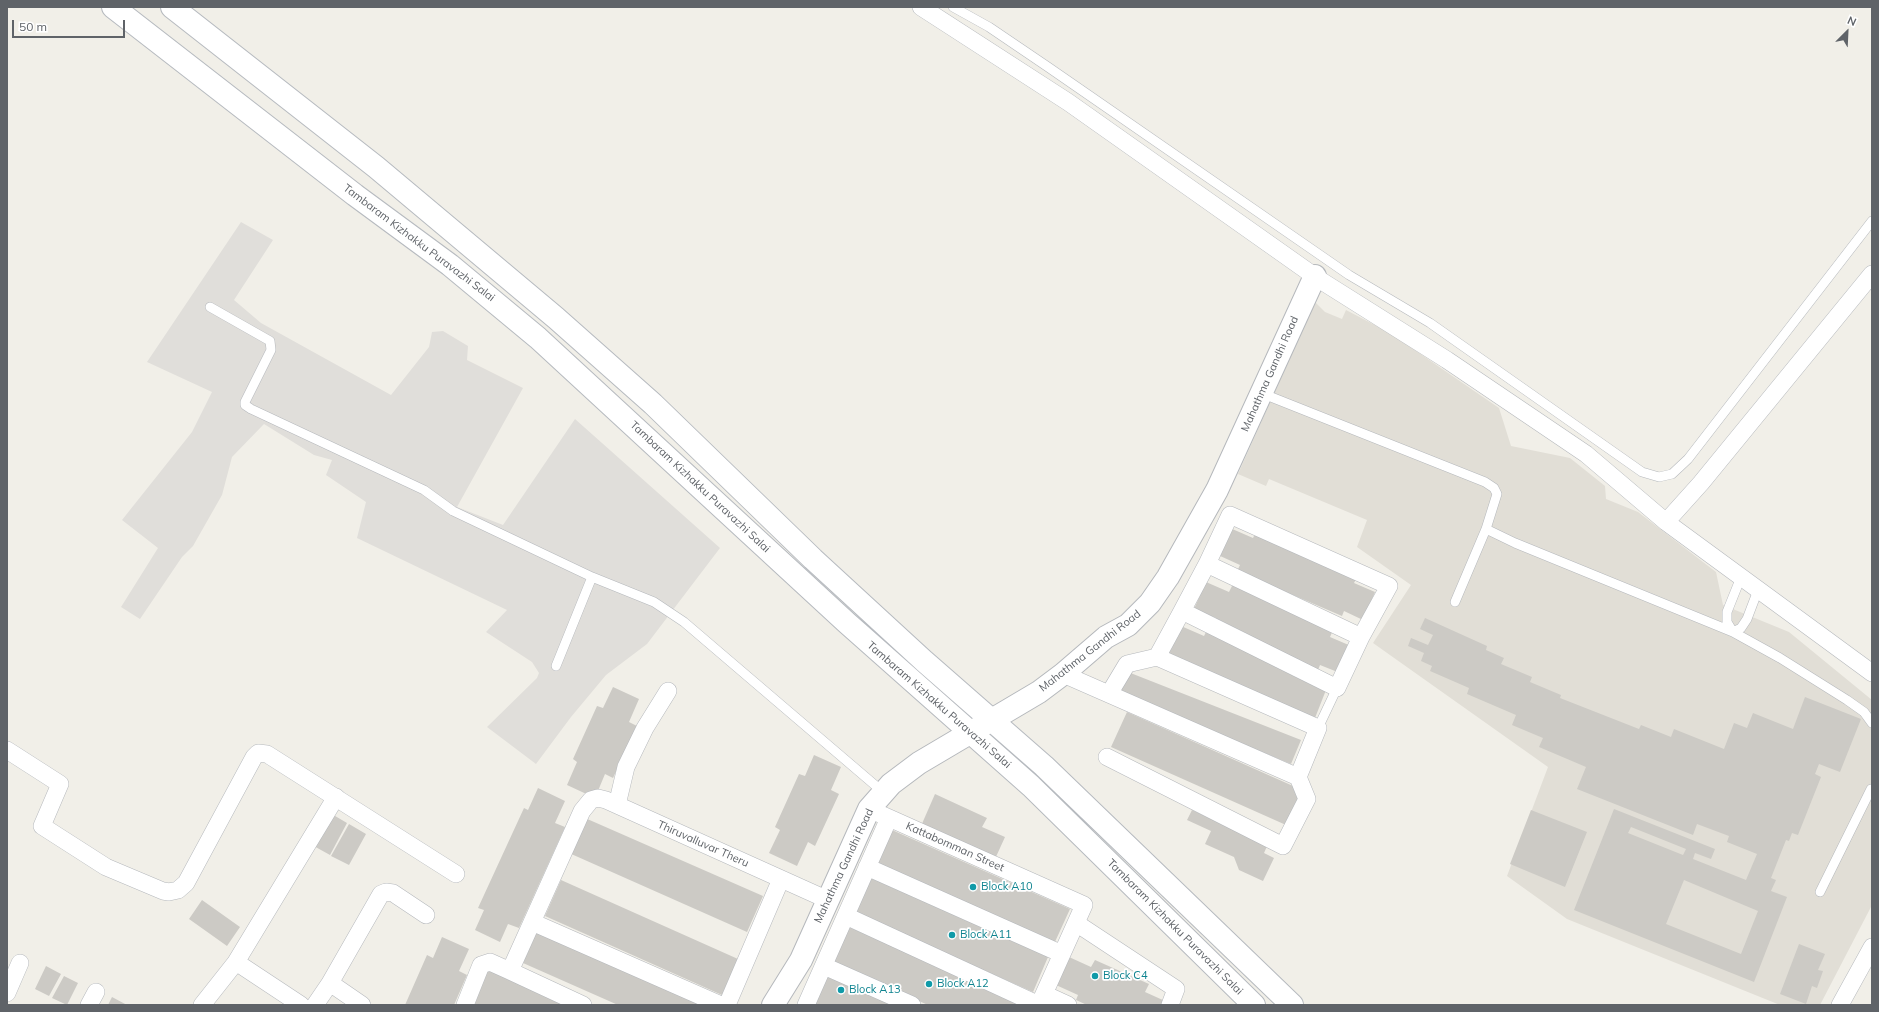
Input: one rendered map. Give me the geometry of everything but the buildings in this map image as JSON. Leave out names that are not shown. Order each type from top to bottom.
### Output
[{"type":"main road","name":"Tambaram Kizhakku Puravazhi Salai","points":[[113,7],[355,195],[450,265],[538,338],[818,597],[1031,786],[1254,1005]]},
{"type":"main road","name":"Tambaram Kizhakku Puravazhi Salai","points":[[172,7],[376,167],[556,318],[653,404],[813,559],[924,661],[1044,766],[1120,837],[1292,1005]]},
{"type":"main road","name":"Mahathma Gandhi Road","points":[[773,1005],[801,960],[869,809],[891,784],[919,763],[992,720],[1063,674],[1106,637],[1137,618],[1168,577],[1217,490],[1314,276]]},
{"type":"street","points":[[921,7],[1068,102],[1314,276],[1447,360],[1586,454],[1666,522],[1872,673]]},
{"type":"street","points":[[1666,522],[1701,483],[1872,274]]},
{"type":"street","points":[[1157,657],[1207,564],[1230,515],[1389,586],[1361,637],[1337,688],[1182,611]]},
{"type":"street","points":[[1207,564],[1361,637]]},
{"type":"street","points":[[1109,694],[1127,664],[1157,657],[1318,728],[1298,777]]},
{"type":"street","points":[[1063,674],[1298,777],[1307,799],[1283,846],[1107,757]]},
{"type":"street","points":[[617,805],[626,767],[645,728],[668,692]]},
{"type":"street","points":[[7,750],[60,784],[42,826],[106,867],[163,891],[169,892],[178,890],[186,883],[254,757],[258,754],[267,754],[456,874]]},
{"type":"street","points":[[202,1005],[236,962],[336,797]]},
{"type":"street","name":"Thiruvalluvar Theru","points":[[532,922],[582,811],[591,800],[598,798],[617,805],[828,900]]},
{"type":"street","name":"Kattabomman Street","points":[[869,809],[1084,905],[1076,923]]},
{"type":"street","points":[[806,1005],[889,818]]},
{"type":"street","points":[[867,868],[1062,954]]},
{"type":"street","points":[[727,1005],[781,879]]},
{"type":"street","points":[[315,1005],[330,983],[381,894],[386,892],[393,893],[426,915]]},
{"type":"street","points":[[846,916],[1041,1001],[1068,1005]]},
{"type":"street","points":[[510,970],[532,922],[721,1005]]},
{"type":"street","points":[[1041,1001],[1076,923],[1176,989],[1170,1005]]},
{"type":"street","points":[[1840,1005],[1872,947]]},
{"type":"street","points":[[236,962],[301,1005]]},
{"type":"street","points":[[464,1005],[481,965],[490,962],[583,1005]]},
{"type":"street","points":[[7,992],[20,963]]},
{"type":"street","points":[[824,966],[912,1005]]},
{"type":"street","points":[[330,983],[362,1005]]},
{"type":"lane","points":[[953,7],[989,27],[1349,275],[1430,323],[1642,472],[1659,477],[1672,474],[1688,459],[1872,221]]},
{"type":"lane","points":[[210,307],[270,341],[271,350],[245,402],[245,405],[424,490],[453,511],[592,576],[654,602],[684,622],[884,792]]},
{"type":"lane","points":[[1261,393],[1485,482],[1494,488],[1497,494],[1486,529],[1455,602]]},
{"type":"lane","points":[[1486,529],[1515,543],[1733,632],[1780,658],[1847,700],[1864,712],[1872,723]]},
{"type":"lane","points":[[556,666],[592,576]]},
{"type":"lane","points":[[1733,632],[1727,622],[1727,612],[1741,577]]},
{"type":"lane","points":[[1733,632],[1741,628],[1747,619],[1758,590]]},
{"type":"lane","points":[[1318,728],[1337,688]]},
{"type":"lane","points":[[1820,892],[1872,787]]},
{"type":"shaded area","points":[[241,222],[273,240],[234,300],[261,323],[391,395],[429,347],[432,332],[443,331],[468,346],[467,360],[523,388],[457,507],[503,525],[575,419],[720,548],[647,644],[606,675],[571,717],[536,764],[487,727],[537,678],[539,673],[532,662],[486,632],[507,610],[357,538],[366,502],[326,475],[332,460],[314,455],[264,424],[232,457],[222,495],[193,546],[182,557],[140,619],[121,607],[158,548],[122,520],[192,432],[212,392],[147,362]]},
{"type":"shaded area","points":[[1315,302],[1325,312],[1342,319],[1346,310],[1390,333],[1499,408],[1511,446],[1570,458],[1605,486],[1606,499],[1638,512],[1716,572],[1723,605],[1789,632],[1872,700],[1872,905],[1820,1005],[1780,1005],[1567,919],[1507,876],[1548,767],[1373,643],[1411,585],[1357,547],[1367,520],[1269,479],[1266,486],[1238,474]]},
{"type":"place","name":"Block A10","points":[[973,887]]},
{"type":"place","name":"Block A11","points":[[952,935]]},
{"type":"place","name":"Block C4","points":[[1095,976]]},
{"type":"place","name":"Block A12","points":[[929,984]]},
{"type":"place","name":"Block A13","points":[[841,990]]}]
